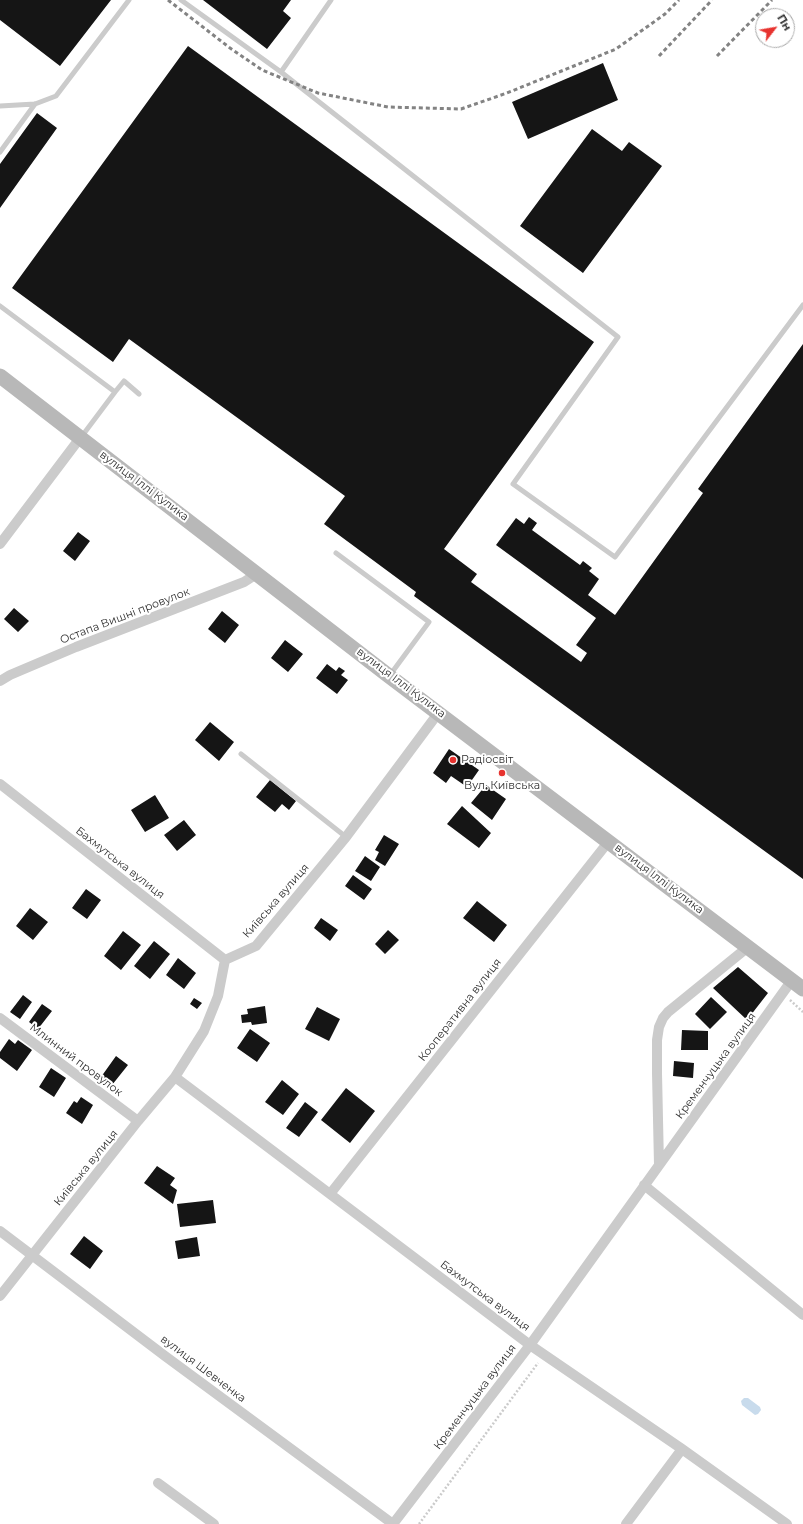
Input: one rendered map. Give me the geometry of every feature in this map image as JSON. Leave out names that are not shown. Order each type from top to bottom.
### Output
[{"type":"street","name":"вулиця Іллі Кулика","points":[[0,376],[390,676],[798,985]]},
{"type":"street","points":[[0,544],[80,438]]},
{"type":"street","name":"Остапа Вишні провулок","points":[[0,681],[10,675],[76,647],[244,582],[258,573]]},
{"type":"street","name":"Київська вулиця","points":[[0,1296],[138,1121],[175,1077],[204,1031],[218,996],[225,960],[256,946],[346,837],[439,712]]},
{"type":"street","name":"Бахмутська вулиця","points":[[0,784],[225,960]]},
{"type":"street","name":"Кооперативна вулиця","points":[[330,1194],[609,841]]},
{"type":"street","name":"Кременчуцька вулиця","points":[[659,1165],[657,1040],[659,1027],[663,1018],[668,1012],[748,947]]},
{"type":"street","name":"Кременчуцька вулиця","points":[[393,1524],[530,1345],[659,1165],[798,985]]},
{"type":"street","name":"Млинний провулок","points":[[0,1018],[138,1121]]},
{"type":"street","name":"Бахмутська вулиця","points":[[175,1077],[530,1345],[682,1449],[787,1524]]},
{"type":"street","points":[[644,1185],[803,1315]]},
{"type":"street","name":"вулиця Шевченка","points":[[0,1231],[171,1360],[393,1524]]},
{"type":"street","points":[[626,1524],[682,1449]]},
{"type":"street","points":[[158,1482],[214,1524]]},
{"type":"lane","points":[[0,106],[35,104],[56,96],[129,0]]},
{"type":"lane","points":[[181,0],[281,72],[618,337],[513,484],[615,557],[803,305]]},
{"type":"lane","points":[[281,72],[331,0]]},
{"type":"lane","points":[[0,152],[35,104]]},
{"type":"lane","points":[[0,306],[115,392]]},
{"type":"lane","points":[[80,438],[124,381],[139,394]]},
{"type":"lane","points":[[336,553],[429,622],[390,676]]},
{"type":"lane","points":[[241,754],[346,837]]},
{"type":"path","points":[[419,1524],[544,1355]]},
{"type":"water","points":[[744,1398],[748,1398],[760,1407],[761,1410],[758,1414],[755,1415],[742,1405],[741,1401]]},
{"type":"building","points":[[0,0],[111,0],[60,66],[0,20]]},
{"type":"building","points":[[203,0],[291,0],[283,11],[291,18],[267,49]]},
{"type":"building","points":[[188,46],[594,342],[444,549],[477,574],[471,582],[581,662],[587,653],[576,645],[596,618],[496,545],[516,518],[524,524],[529,517],[537,523],[532,530],[580,565],[583,561],[592,568],[589,571],[599,579],[588,595],[615,615],[703,493],[698,489],[803,344],[803,879],[414,596],[416,592],[324,524],[345,496],[129,339],[113,362],[12,288]]},
{"type":"building","points":[[603,63],[618,100],[528,139],[512,102]]},
{"type":"building","points":[[37,113],[57,128],[0,208],[0,164]]},
{"type":"building","points":[[592,129],[622,151],[629,142],[662,166],[583,273],[520,226]]},
{"type":"building","points":[[78,532],[90,541],[75,561],[63,551]]},
{"type":"building","points":[[14,608],[29,621],[18,632],[4,619]]},
{"type":"building","points":[[222,611],[239,625],[225,643],[208,629]]},
{"type":"building","points":[[285,640],[303,654],[288,672],[271,658]]},
{"type":"building","points":[[327,664],[336,671],[339,667],[345,671],[341,675],[348,680],[337,694],[316,678]]},
{"type":"building","points":[[210,722],[234,742],[219,761],[195,740]]},
{"type":"building","name":"Радіосвіт","points":[[449,749],[479,770],[467,787],[451,776],[446,783],[433,773]]},
{"type":"building","points":[[270,780],[296,801],[289,810],[282,804],[275,812],[256,797]]},
{"type":"building","points":[[486,785],[506,799],[492,820],[471,803]]},
{"type":"building","points":[[155,795],[169,818],[145,832],[131,810]]},
{"type":"building","points":[[462,806],[491,833],[479,848],[447,824]]},
{"type":"building","points":[[184,820],[196,835],[177,851],[164,835]]},
{"type":"building","points":[[384,835],[399,844],[385,866],[375,860],[379,852],[375,850]]},
{"type":"building","points":[[365,856],[380,867],[371,881],[355,871]]},
{"type":"building","points":[[353,875],[372,889],[364,900],[345,886]]},
{"type":"building","points":[[86,889],[101,900],[87,919],[72,908]]},
{"type":"building","points":[[477,901],[507,925],[494,942],[463,918]]},
{"type":"building","points":[[30,908],[48,922],[33,940],[16,926]]},
{"type":"building","points":[[321,918],[338,930],[330,941],[314,928]]},
{"type":"building","points":[[388,930],[399,940],[385,954],[375,944]]},
{"type":"building","points":[[123,931],[141,945],[121,970],[104,956]]},
{"type":"building","points":[[154,941],[170,954],[150,979],[134,966]]},
{"type":"building","points":[[178,958],[196,973],[184,989],[166,975]]},
{"type":"building","points":[[738,967],[768,993],[747,1020],[713,988]]},
{"type":"building","points":[[23,995],[32,1002],[20,1019],[10,1012]]},
{"type":"building","points":[[711,997],[727,1012],[710,1029],[695,1014]]},
{"type":"building","points":[[194,998],[202,1003],[197,1009],[190,1004]]},
{"type":"building","points":[[42,1004],[52,1011],[38,1029],[29,1022]]},
{"type":"building","points":[[265,1006],[267,1023],[252,1025],[251,1022],[242,1023],[241,1015],[248,1014],[247,1009]]},
{"type":"building","points":[[317,1007],[340,1019],[329,1041],[305,1029]]},
{"type":"building","points":[[250,1029],[270,1043],[257,1062],[237,1048]]},
{"type":"building","points":[[682,1030],[708,1031],[708,1050],[681,1050]]},
{"type":"building","points":[[9,1039],[15,1044],[18,1040],[32,1050],[17,1071],[0,1058],[0,1052]]},
{"type":"building","points":[[116,1056],[128,1065],[112,1085],[101,1077]]},
{"type":"building","points":[[674,1061],[694,1063],[693,1078],[673,1076]]},
{"type":"building","points":[[51,1068],[66,1078],[54,1097],[39,1087]]},
{"type":"building","points":[[282,1080],[299,1094],[283,1115],[265,1102]]},
{"type":"building","points":[[346,1088],[375,1111],[350,1143],[321,1120]]},
{"type":"building","points":[[81,1097],[93,1105],[82,1124],[66,1113],[74,1101],[77,1103]]},
{"type":"building","points":[[305,1102],[318,1112],[299,1137],[286,1128]]},
{"type":"building","points":[[157,1166],[175,1178],[170,1185],[177,1190],[173,1204],[144,1183]]},
{"type":"building","points":[[213,1200],[216,1223],[180,1227],[177,1204]]},
{"type":"building","points":[[84,1236],[103,1251],[90,1269],[70,1254]]},
{"type":"building","points":[[197,1237],[200,1256],[178,1259],[175,1241]]},
{"type":"railway","points":[[168,0],[230,48],[262,70],[318,93],[388,107],[461,109],[507,93],[616,49],[665,14],[679,0]]},
{"type":"railway","points":[[659,56],[712,0]]},
{"type":"railway","points":[[717,56],[772,0]]},
{"type":"place","name":"Радіосвіт","points":[[453,760]]},
{"type":"place","name":"Вул. Київська","points":[[502,773]]}]
